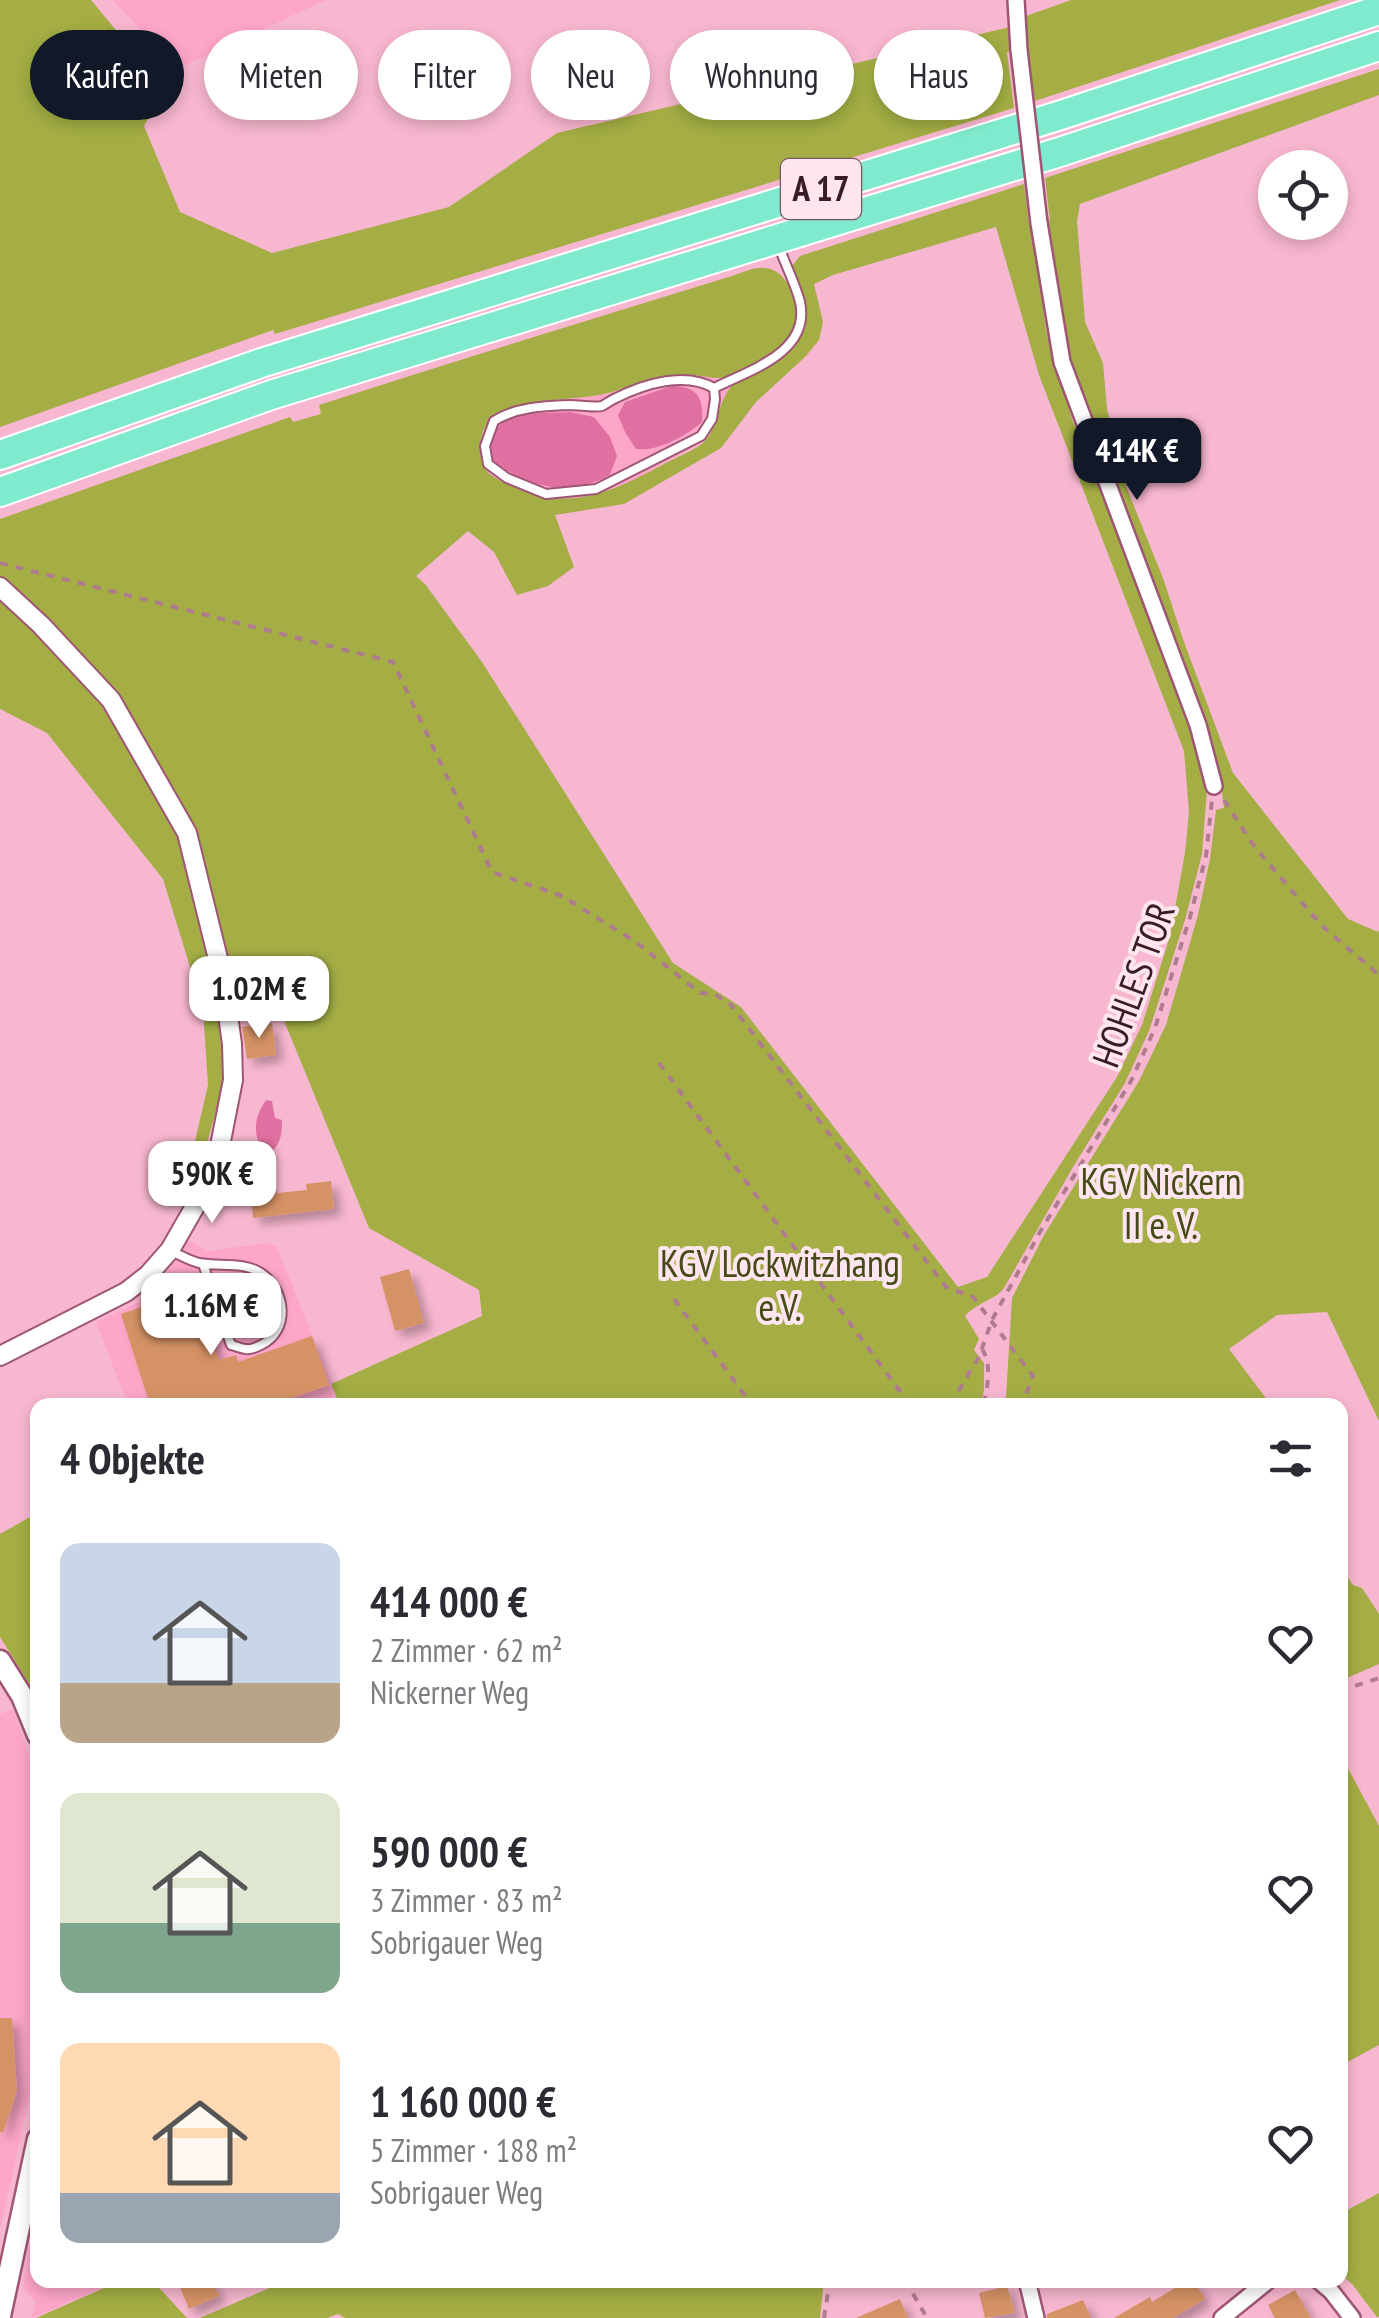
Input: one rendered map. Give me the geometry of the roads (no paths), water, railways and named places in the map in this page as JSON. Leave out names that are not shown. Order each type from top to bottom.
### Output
[{"type":"highway","name":"A 17","points":[[0,455],[260,362],[1042,120],[1379,10]]},
{"type":"highway","name":"A 17","points":[[0,492],[271,395],[1063,151],[1379,46]]},
{"type":"main road","points":[[0,1661],[30,1716]]},
{"type":"main road","points":[[0,2316],[30,2176]]},
{"type":"street","points":[[1016,0],[1038,223],[1062,362],[1198,725],[1214,786]]},
{"type":"street","points":[[0,587],[112,700],[187,833],[223,979],[233,1080],[209,1182],[170,1250],[126,1292],[0,1356]]},
{"type":"street","points":[[1029,2288],[1036,2318]]},
{"type":"street","points":[[1222,2318],[1259,2288]]},
{"type":"street","points":[[1327,2288],[1352,2318]]},
{"type":"lane","points":[[714,388],[772,359],[798,333],[802,320],[800,303],[776,239]]},
{"type":"lane","points":[[683,380],[705,382],[714,388],[712,419],[701,436],[596,489],[546,494],[495,472],[488,464],[485,446],[494,421],[511,410],[603,406],[655,383],[683,380]]},
{"type":"lane","points":[[170,1250],[203,1264],[249,1267],[263,1274],[275,1288],[282,1307],[282,1323],[276,1335],[256,1348],[246,1350],[231,1345],[203,1264]]},
{"type":"park label","name":"KGV Nickern II e. V.","points":[[1161,1204]]},
{"type":"park label","name":"KGV Lockwitzhang e.V.","points":[[780,1286]]}]
